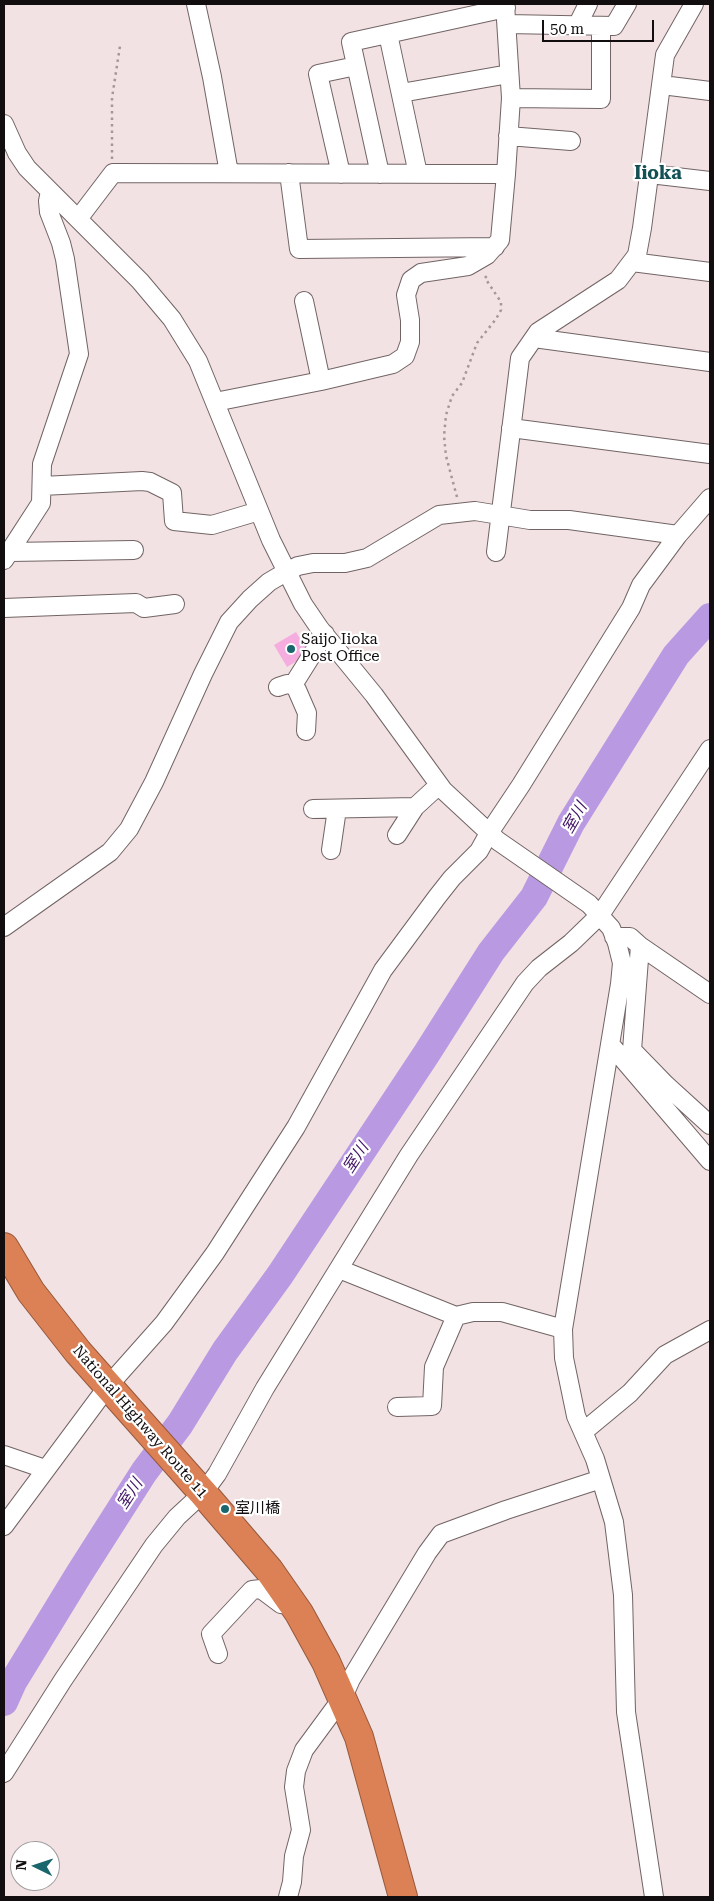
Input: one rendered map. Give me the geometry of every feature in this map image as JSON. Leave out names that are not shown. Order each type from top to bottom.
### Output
[{"type":"highway","name":"National Highway Route 11","points":[[4,1247],[14,1279],[269,1570],[293,1605],[326,1662],[359,1737],[403,1897]]},
{"type":"street","points":[[196,4],[212,77],[229,173]]},
{"type":"street","points":[[577,26],[588,4]]},
{"type":"street","points":[[380,174],[350,42],[506,12],[577,26],[614,26],[627,4]]},
{"type":"street","points":[[496,552],[520,358],[538,332],[618,280],[637,255],[650,174],[665,55],[694,4]]},
{"type":"street","points":[[215,402],[393,364],[405,356],[410,342],[410,320],[406,295],[410,280],[420,273],[468,266],[487,256],[500,240],[511,98],[506,12]]},
{"type":"street","points":[[511,98],[601,100],[601,26]]},
{"type":"street","points":[[388,34],[418,174]]},
{"type":"street","points":[[341,174],[318,74],[356,66]]},
{"type":"street","points":[[401,93],[509,74]]},
{"type":"street","points":[[662,85],[710,91]]},
{"type":"street","points":[[4,124],[17,154],[27,168],[140,280],[172,319],[198,361],[259,511],[286,572],[303,604],[374,694],[439,785],[456,804],[494,837],[595,909],[611,928],[622,963],[563,1330],[564,1358],[576,1416],[595,1459],[614,1522],[623,1595],[626,1712],[654,1897]]},
{"type":"street","points":[[508,136],[571,141]]},
{"type":"street","points":[[78,218],[113,173],[506,174]]},
{"type":"street","points":[[289,174],[299,249],[494,247]]},
{"type":"street","points":[[650,174],[710,181]]},
{"type":"street","points":[[7,556],[41,503],[42,464],[79,354],[66,259],[49,212],[48,201],[50,191]]},
{"type":"street","points":[[632,262],[710,272]]},
{"type":"street","points":[[304,301],[320,381]]},
{"type":"street","points":[[534,338],[710,362]]},
{"type":"street","points":[[511,428],[710,454]]},
{"type":"street","points":[[42,486],[150,482],[172,493],[174,521],[212,525],[259,511]]},
{"type":"street","points":[[6,1519],[109,1388],[164,1324],[215,1253],[296,1127],[383,970],[442,890],[494,837],[521,785],[632,608],[640,585],[678,535],[710,498]]},
{"type":"street","points":[[4,927],[110,852],[129,829],[154,782],[229,622],[269,582],[286,572],[298,566],[313,563],[345,562],[367,558],[439,515],[475,511],[530,520],[569,520],[678,535]]},
{"type":"street","points":[[7,556],[134,550]]},
{"type":"street","points":[[4,608],[136,603],[144,608],[175,604]]},
{"type":"street","points":[[306,731],[307,713],[297,690],[285,686],[325,634]]},
{"type":"street","points":[[4,1773],[63,1680],[154,1545],[200,1490],[217,1474],[265,1388],[409,1155],[525,983],[539,968],[570,943],[710,749]]},
{"type":"street","points":[[397,835],[415,807],[439,785]]},
{"type":"street","points":[[313,809],[415,807]]},
{"type":"street","points":[[331,850],[337,809]]},
{"type":"street","points":[[614,937],[630,937],[640,946],[710,994]]},
{"type":"street","points":[[640,946],[632,1050],[666,1085],[710,1125]]},
{"type":"street","points":[[610,1044],[710,1161]]},
{"type":"street","points":[[339,1269],[456,1316],[473,1312],[502,1312],[563,1330]]},
{"type":"street","points":[[397,1407],[432,1406],[434,1367],[456,1316]]},
{"type":"street","points":[[583,1432],[630,1393],[665,1355],[710,1330]]},
{"type":"street","points":[[4,1455],[45,1470]]},
{"type":"street","points":[[288,1897],[292,1882],[294,1856],[301,1830],[294,1787],[296,1771],[304,1750],[343,1697],[351,1678],[427,1553],[441,1534],[506,1510],[601,1479]]},
{"type":"street","points":[[218,1654],[212,1634],[252,1590],[261,1589],[281,1604],[293,1605]]},
{"type":"path","points":[[113,173],[112,98],[120,46]]},
{"type":"path","points":[[462,513],[446,456],[444,436],[446,415],[452,396],[462,383],[477,343],[501,310],[501,302],[485,278],[490,272]]},
{"type":"building","points":[[296,632],[307,650],[305,656],[287,667],[274,645]]},
{"type":"waterway","name":"室川","points":[[4,1702],[13,1682],[144,1472],[180,1424],[225,1351],[280,1275],[427,1053],[491,952],[534,897],[571,823],[676,655],[710,617]]},
{"type":"place","name":"Saijo Iioka Post Office","points":[[291,649]]},
{"type":"place","name":"室川橋","points":[[225,1509]]},
{"type":"district","name":"Iioka","points":[[658,174]]}]
